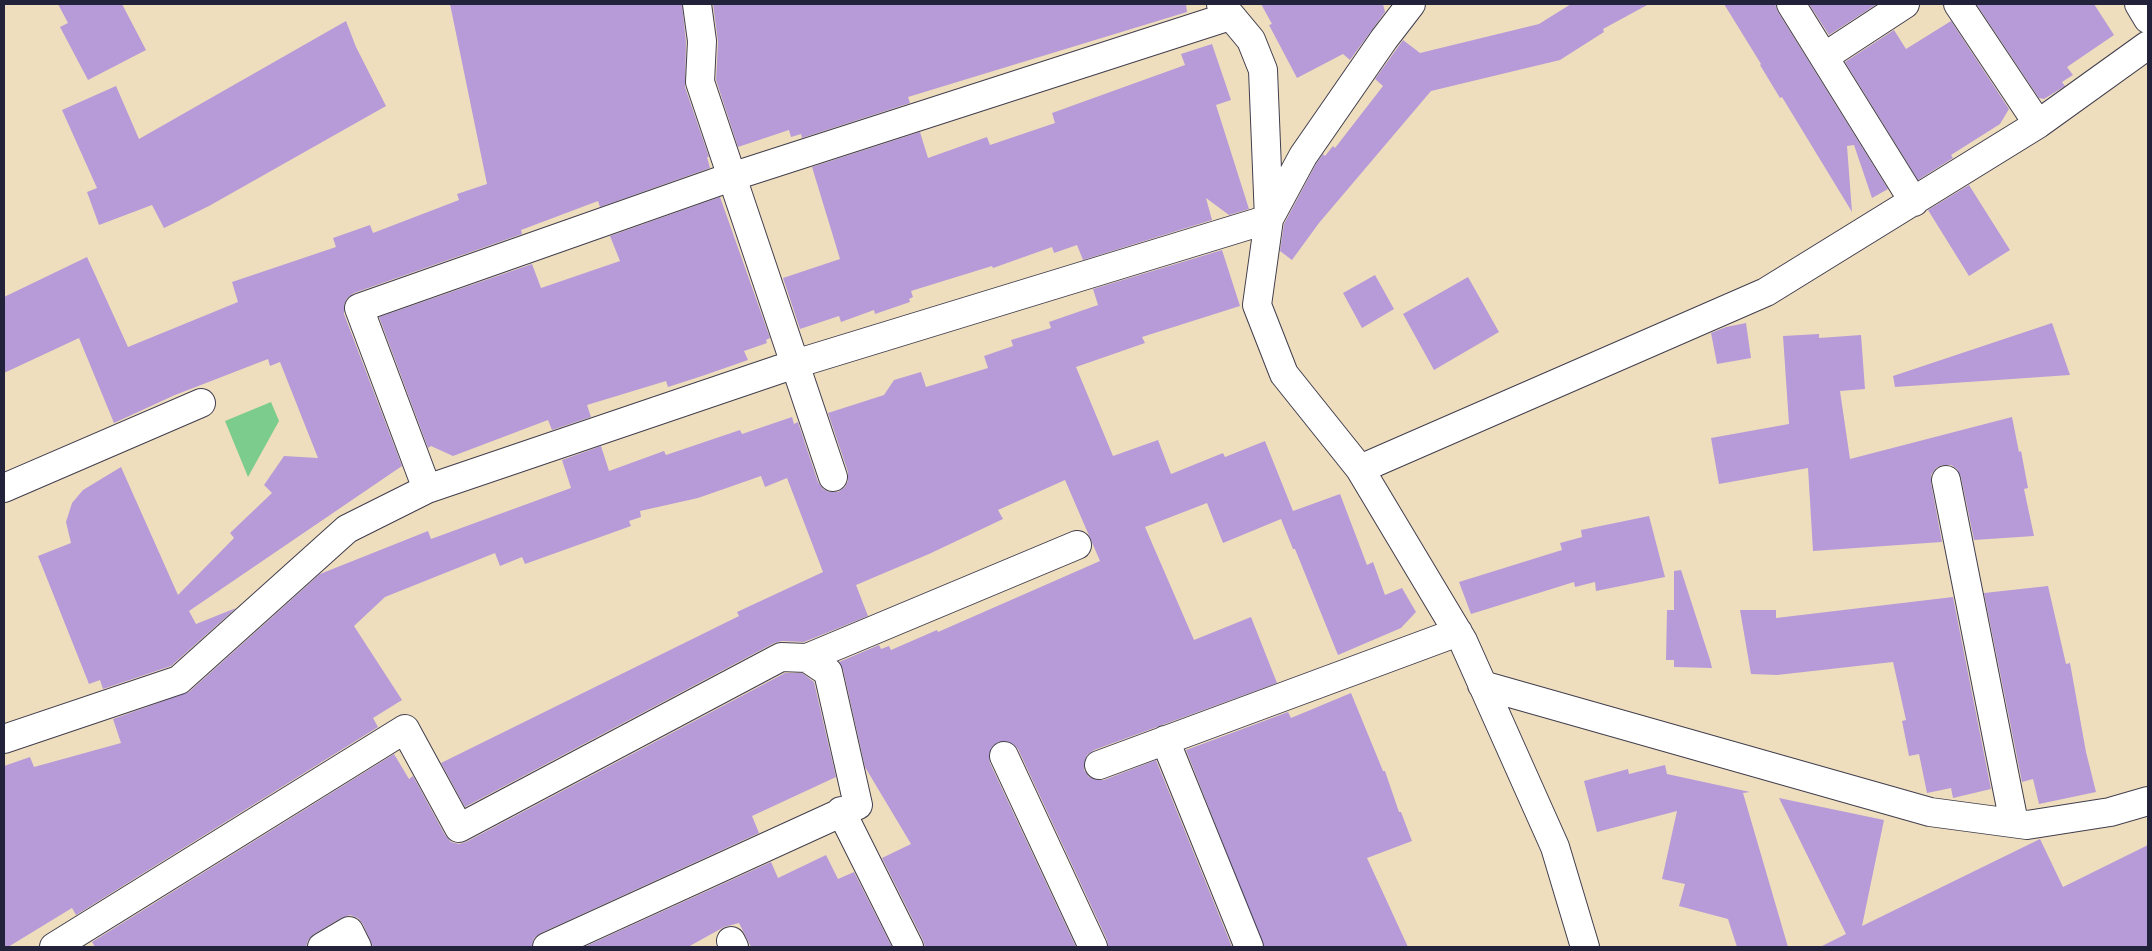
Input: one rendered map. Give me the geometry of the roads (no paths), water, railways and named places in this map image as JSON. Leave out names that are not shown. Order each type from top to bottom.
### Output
[{"type":"street","points":[[697,4],[702,41],[700,82],[832,477]]},
{"type":"street","points":[[4,739],[179,680],[347,529],[427,489],[795,364],[1269,219],[1303,156],[1384,39],[1411,4]]},
{"type":"street","points":[[1791,4],[1914,202]]},
{"type":"street","points":[[1824,57],[1905,4]]},
{"type":"street","points":[[1958,4],[2038,124]]},
{"type":"street","points":[[2139,4],[2148,19]]},
{"type":"street","points":[[427,489],[359,308],[731,177],[1226,10],[1251,40],[1263,70],[1269,219],[1257,305],[1284,374],[1360,469],[1458,632],[1555,847],[1585,947]]},
{"type":"street","points":[[1360,469],[1766,292],[2038,124],[2148,45]]},
{"type":"street","points":[[4,488],[173,426],[201,403]]},
{"type":"street","points":[[1946,480],[2014,823]]},
{"type":"street","points":[[54,947],[405,729],[459,828],[781,657],[807,658],[1077,544]]},
{"type":"street","points":[[1099,765],[1458,632]]},
{"type":"street","points":[[547,947],[858,805],[828,672],[807,658]]},
{"type":"street","points":[[1482,685],[1930,812],[2028,825],[2101,814],[2148,801]]},
{"type":"street","points":[[1165,740],[1249,947]]},
{"type":"street","points":[[1004,756],[1093,947]]},
{"type":"street","points":[[841,812],[909,947]]},
{"type":"street","points":[[322,947],[349,931],[357,947]]}]
